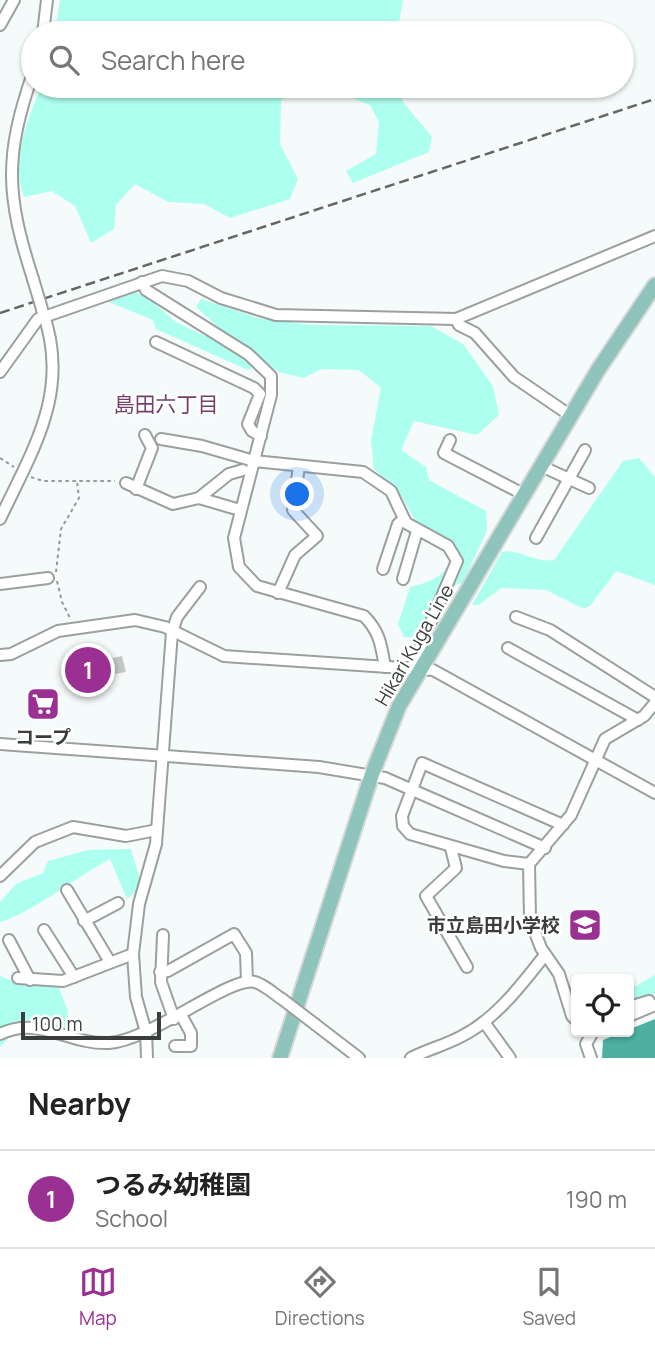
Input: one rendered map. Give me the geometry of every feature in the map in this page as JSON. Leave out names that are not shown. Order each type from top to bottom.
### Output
[{"type":"main road","name":"Hikari Kuga Line","points":[[280,1058],[372,774],[416,667],[655,285]]},
{"type":"street","points":[[0,25],[14,0]]},
{"type":"street","points":[[44,21],[47,0]]},
{"type":"street","points":[[0,519],[43,427],[52,397],[53,351],[33,279],[6,200],[12,144],[26,98]]},
{"type":"street","points":[[0,372],[43,312],[162,275],[175,276],[221,298],[276,315],[456,319],[655,236]]},
{"type":"street","points":[[142,282],[146,290],[248,354],[271,376],[271,395],[234,538],[239,566],[257,586],[364,616],[376,628],[382,642],[385,667]]},
{"type":"street","points":[[456,319],[459,325],[475,333],[514,377],[571,416]]},
{"type":"street","points":[[156,342],[254,388],[260,394],[248,424],[252,431],[261,436]]},
{"type":"street","points":[[145,435],[152,448],[131,486],[173,504],[199,498],[229,474],[243,470]]},
{"type":"street","points":[[161,439],[202,446],[254,461],[363,472],[391,491],[404,519],[417,531],[448,546],[457,561],[416,667]]},
{"type":"street","points":[[450,440],[444,453],[523,494]]},
{"type":"street","points":[[536,538],[585,450]]},
{"type":"street","points":[[278,593],[295,555],[317,536],[293,510],[299,466]]},
{"type":"street","points":[[541,466],[589,488]]},
{"type":"street","points":[[199,498],[240,510]]},
{"type":"street","points":[[383,569],[398,524],[404,519]]},
{"type":"street","points":[[403,579],[417,531]]},
{"type":"street","points":[[0,584],[48,578]]},
{"type":"street","points":[[147,1058],[146,1032],[136,997],[133,954],[139,904],[150,869],[157,830],[172,632],[177,617],[200,587]]},
{"type":"street","points":[[516,617],[550,630],[655,697]]},
{"type":"street","points":[[0,655],[10,654],[46,636],[74,627],[135,620],[172,632],[224,656],[433,670],[655,793]]},
{"type":"street","points":[[508,648],[638,720]]},
{"type":"street","points":[[571,1013],[559,974],[545,954],[530,919],[529,864],[571,815],[594,760],[612,732],[638,720],[655,703]]},
{"type":"street","points":[[0,744],[372,774],[545,848]]},
{"type":"street","points":[[529,864],[504,862],[410,834],[403,826],[402,817],[422,763],[563,825]]},
{"type":"street","points":[[0,876],[35,842],[73,827],[126,836],[157,830]]},
{"type":"street","points":[[451,848],[456,869],[426,896],[467,967]]},
{"type":"street","points":[[67,890],[110,962]]},
{"type":"street","points":[[84,921],[118,904]]},
{"type":"street","points":[[44,930],[74,977]]},
{"type":"street","points":[[160,972],[168,971],[234,934],[246,953],[247,981]]},
{"type":"street","points":[[163,935],[160,972],[178,1017],[191,1033],[191,1046],[175,1046]]},
{"type":"street","points":[[9,940],[30,980]]},
{"type":"street","points":[[18,978],[54,983],[133,954]]},
{"type":"street","points":[[414,1057],[465,1035],[484,1022],[524,981],[545,954]]},
{"type":"street","points":[[0,1034],[20,1027],[37,1027],[86,1041],[108,1043],[146,1032],[247,981],[256,982],[282,999],[359,1058]]},
{"type":"street","points":[[634,1006],[655,1000]]},
{"type":"street","points":[[634,1014],[655,1006]]},
{"type":"street","points":[[484,1022],[510,1058]]},
{"type":"street","points":[[590,1037],[586,1044],[591,1058]]},
{"type":"path","points":[[0,458],[43,481],[131,486]]},
{"type":"path","points":[[74,627],[62,602],[55,576],[57,542],[67,516],[79,498],[77,481]]},
{"type":"shaded area","points":[[60,0],[403,0],[399,21],[57,21]]},
{"type":"shaded area","points":[[37,98],[284,98],[281,101],[280,144],[298,179],[290,199],[230,218],[204,204],[168,202],[135,184],[116,205],[114,229],[91,243],[75,206],[52,191],[24,197],[20,183],[20,155]]},
{"type":"shaded area","points":[[352,98],[402,98],[432,137],[429,152],[353,183],[346,171],[376,154],[379,122],[370,105]]},
{"type":"shaded area","points":[[134,291],[149,299],[176,322],[205,336],[215,324],[196,307],[201,299],[258,318],[310,325],[431,326],[463,344],[493,386],[499,415],[477,435],[414,421],[401,450],[426,467],[429,480],[486,511],[487,531],[463,582],[440,592],[417,638],[404,637],[398,624],[410,587],[439,576],[457,550],[418,526],[401,495],[374,469],[371,440],[381,388],[359,370],[321,369],[304,378],[279,372],[263,360],[248,370],[156,329],[153,320],[104,300]]},
{"type":"shaded area","points":[[639,458],[655,477],[655,585],[616,571],[591,605],[584,609],[546,590],[501,588],[479,605],[472,605],[502,552],[554,560],[623,461]]},
{"type":"shaded area","points":[[131,849],[142,886],[127,899],[110,859],[40,903],[0,922],[0,902],[16,884],[43,873],[48,861],[88,850]]},
{"type":"shaded area","points":[[655,975],[655,994],[634,998],[634,987]]},
{"type":"shaded area","points":[[0,976],[22,985],[58,986],[68,1011],[66,1028],[36,1019],[14,1022],[11,1036],[0,1047]]},
{"type":"shaded area","points":[[655,1019],[655,1058],[602,1058],[603,1040],[610,1037],[634,1037],[634,1027]]},
{"type":"building","points":[[122,656],[126,672],[67,683],[64,668]]},
{"type":"railway","points":[[0,313],[655,99]]},
{"type":"place","name":"つるみ幼稚園","points":[[88,670]]},
{"type":"place","name":"コープ","points":[[43,704]]},
{"type":"place","name":"市立島田小学校","points":[[585,925]]},
{"type":"district","name":"島田六丁目","points":[[166,404]]}]
